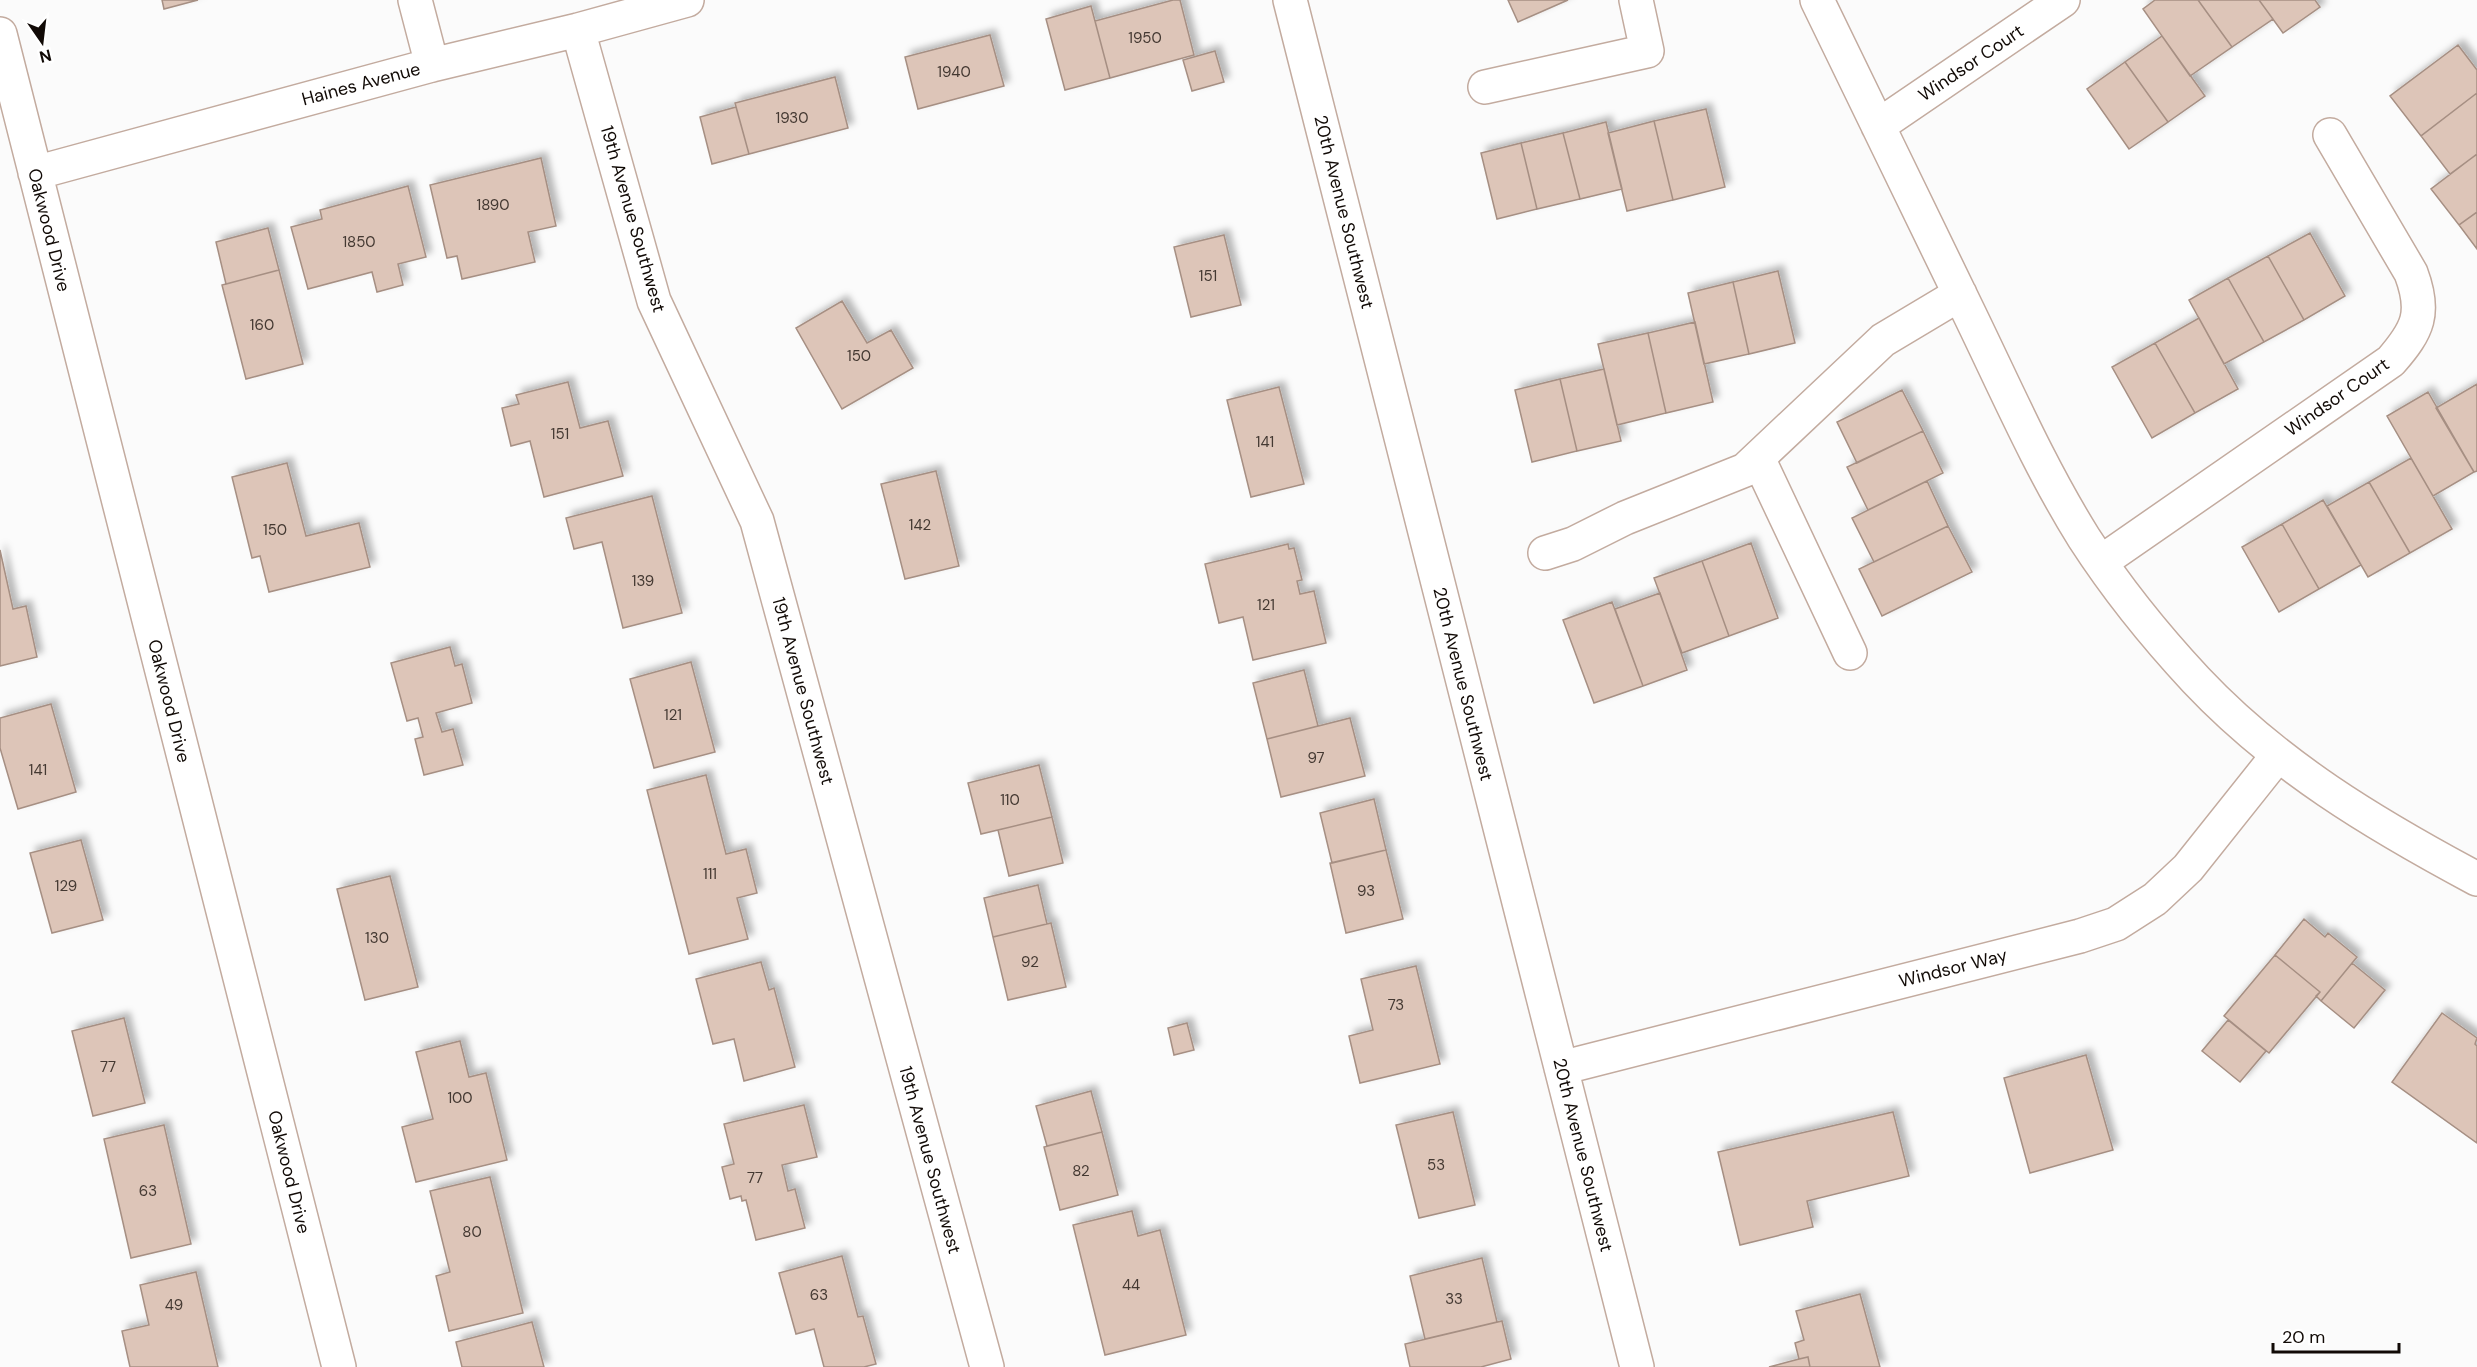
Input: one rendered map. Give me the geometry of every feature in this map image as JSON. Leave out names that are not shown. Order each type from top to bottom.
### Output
[{"type":"street","points":[[415,0],[432,65]]},
{"type":"street","name":"Haines Avenue","points":[[35,173],[432,65],[578,30],[687,0]]},
{"type":"street","name":"20th Avenue Southwest","points":[[1290,0],[1637,1367]]},
{"type":"street","points":[[1485,87],[1647,51],[1636,0]]},
{"type":"street","points":[[1817,0],[2037,453],[2084,537],[2137,612],[2198,682],[2278,755],[2325,791],[2477,879]]},
{"type":"street","name":"Windsor Court","points":[[1878,126],[2063,0]]},
{"type":"street","name":"19th Avenue Southwest","points":[[578,30],[654,301],[757,521],[987,1367]]},
{"type":"street","name":"Oakwood Drive","points":[[0,34],[339,1367]]},
{"type":"street","name":"Windsor Court","points":[[2102,562],[2391,361],[2409,340],[2419,318],[2419,293],[2411,273],[2330,135]]},
{"type":"street","points":[[1545,553],[1573,544],[1625,519],[1745,470],[1883,340],[1960,294]]},
{"type":"street","points":[[1758,458],[1850,653]]},
{"type":"street","name":"Windsor Way","points":[[1561,1068],[2080,936],[2116,924],[2155,899],[2188,867],[2278,755]]},
{"type":"building","points":[[162,0],[198,0],[164,9]]},
{"type":"building","points":[[1180,0],[1194,55],[1110,78],[1095,21]]},
{"type":"building","points":[[1508,0],[1568,0],[1518,22]]},
{"type":"building","points":[[2155,0],[2198,0],[2232,47],[2190,76],[2143,9]]},
{"type":"building","points":[[2198,0],[2259,0],[2273,19],[2232,47]]},
{"type":"building","points":[[2259,0],[2315,0],[2320,7],[2283,33]]},
{"type":"building","points":[[1091,6],[1110,78],[1065,90],[1046,19]]},
{"type":"building","points":[[990,35],[1004,86],[918,109],[905,57]]},
{"type":"building","points":[[2162,36],[2205,96],[2168,122],[2125,62]]},
{"type":"building","points":[[2458,45],[2477,70],[2477,93],[2421,136],[2390,96]]},
{"type":"building","points":[[1215,51],[1224,82],[1192,91],[1183,60]]},
{"type":"building","points":[[2125,62],[2168,122],[2129,149],[2087,89]]},
{"type":"building","points":[[835,77],[848,128],[749,154],[735,103]]},
{"type":"building","points":[[2477,93],[2477,154],[2450,174],[2421,136]]},
{"type":"building","points":[[736,107],[749,154],[712,164],[700,117]]},
{"type":"building","points":[[1706,109],[1725,187],[1673,200],[1654,121]]},
{"type":"building","points":[[1654,121],[1673,200],[1627,211],[1608,133]]},
{"type":"building","points":[[1606,122],[1622,189],[1580,199],[1563,133]]},
{"type":"building","points":[[1563,133],[1580,199],[1537,209],[1521,143]]},
{"type":"building","points":[[1521,143],[1537,209],[1497,219],[1481,153]]},
{"type":"building","points":[[2477,154],[2477,212],[2459,225],[2431,189]]},
{"type":"building","points":[[541,158],[556,226],[528,232],[535,262],[462,279],[457,256],[447,258],[430,185]]},
{"type":"building","points":[[408,186],[426,257],[398,264],[403,285],[377,292],[372,272],[308,289],[291,227],[322,219],[320,210]]},
{"type":"building","points":[[2477,212],[2477,249],[2459,225]]},
{"type":"building","points":[[268,228],[279,270],[226,284],[216,242]]},
{"type":"building","points":[[2310,233],[2345,296],[2304,320],[2268,256]]},
{"type":"building","points":[[1224,235],[1241,305],[1191,317],[1174,247]]},
{"type":"building","points":[[2268,256],[2304,320],[2264,342],[2228,278]]},
{"type":"building","points":[[279,270],[303,364],[246,379],[222,285]]},
{"type":"building","points":[[1778,271],[1795,343],[1749,354],[1733,282]]},
{"type":"building","points":[[2228,278],[2264,342],[2224,364],[2189,300]]},
{"type":"building","points":[[1733,282],[1749,354],[1704,364],[1688,293]]},
{"type":"building","points":[[842,301],[867,343],[891,330],[913,368],[842,409],[796,328]]},
{"type":"building","points":[[2199,318],[2238,389],[2195,413],[2155,343]]},
{"type":"building","points":[[1695,322],[1713,402],[1666,413],[1648,333]]},
{"type":"building","points":[[1648,333],[1666,413],[1617,425],[1598,344]]},
{"type":"building","points":[[2155,343],[2195,413],[2152,438],[2112,367]]},
{"type":"building","points":[[1604,369],[1621,441],[1577,451],[1560,379]]},
{"type":"building","points":[[1560,379],[1577,451],[1532,462],[1515,390]]},
{"type":"building","points":[[568,382],[580,428],[608,421],[623,476],[544,497],[530,441],[511,446],[502,408],[519,404],[516,395]]},
{"type":"building","points":[[2477,384],[2477,471],[2474,472],[2436,408]]},
{"type":"building","points":[[1279,387],[1304,484],[1251,497],[1227,400]]},
{"type":"building","points":[[1902,390],[1923,431],[1857,463],[1837,422]]},
{"type":"building","points":[[2428,392],[2474,472],[2433,496],[2387,416]]},
{"type":"building","points":[[1923,431],[1943,473],[1868,510],[1847,467]]},
{"type":"building","points":[[2411,458],[2452,529],[2410,553],[2369,482]]},
{"type":"building","points":[[287,463],[306,536],[359,523],[370,567],[269,592],[260,556],[252,558],[232,477]]},
{"type":"building","points":[[936,471],[959,566],[905,579],[881,484]]},
{"type":"building","points":[[1927,481],[1948,526],[1874,562],[1852,518]]},
{"type":"building","points":[[2369,482],[2410,553],[2368,577],[2327,506]]},
{"type":"building","points":[[652,496],[682,613],[623,628],[602,542],[574,549],[566,518]]},
{"type":"building","points":[[2323,500],[2361,565],[2319,589],[2282,524]]},
{"type":"building","points":[[2282,524],[2319,589],[2279,612],[2242,547]]},
{"type":"building","points":[[1948,526],[1972,572],[1882,616],[1859,569]]},
{"type":"building","points":[[1751,543],[1778,618],[1729,636],[1702,561]]},
{"type":"building","points":[[1288,544],[1289,549],[1294,548],[1302,580],[1297,581],[1300,594],[1314,591],[1326,643],[1253,660],[1243,617],[1219,623],[1205,564]]},
{"type":"building","points":[[0,550],[13,609],[26,606],[37,657],[0,666]]},
{"type":"building","points":[[1702,561],[1729,636],[1682,653],[1654,578]]},
{"type":"building","points":[[1660,593],[1687,670],[1643,686],[1615,609]]},
{"type":"building","points":[[1612,602],[1643,686],[1594,703],[1563,620]]},
{"type":"building","points":[[450,647],[455,666],[462,664],[472,703],[436,713],[442,732],[453,729],[463,765],[424,775],[415,739],[423,737],[418,718],[407,721],[391,663]]},
{"type":"building","points":[[691,662],[715,752],[654,768],[630,679]]},
{"type":"building","points":[[1304,670],[1318,726],[1267,739],[1253,683]]},
{"type":"building","points":[[51,704],[76,792],[18,809],[0,748],[0,718]]},
{"type":"building","points":[[1350,718],[1365,776],[1281,797],[1267,739]]},
{"type":"building","points":[[1039,765],[1052,817],[981,834],[968,783]]},
{"type":"building","points":[[706,775],[726,854],[746,849],[757,893],[737,898],[748,939],[689,954],[647,790]]},
{"type":"building","points":[[1374,799],[1386,850],[1332,863],[1320,813]]},
{"type":"building","points":[[1052,817],[1063,863],[1009,876],[998,830]]},
{"type":"building","points":[[81,840],[103,920],[52,933],[30,853]]},
{"type":"building","points":[[1386,850],[1403,919],[1346,933],[1330,863]]},
{"type":"building","points":[[390,876],[418,987],[365,1000],[337,889]]},
{"type":"building","points":[[1038,885],[1047,924],[993,937],[984,898]]},
{"type":"building","points":[[2304,919],[2325,937],[2328,933],[2357,957],[2321,1001],[2316,996],[2320,992],[2275,955]]},
{"type":"building","points":[[1051,923],[1066,987],[1008,1000],[993,937]]},
{"type":"building","points":[[2275,955],[2320,992],[2269,1053],[2224,1016]]},
{"type":"building","points":[[761,962],[769,990],[774,988],[795,1067],[744,1081],[734,1039],[713,1044],[696,979]]},
{"type":"building","points":[[2352,963],[2385,990],[2354,1028],[2321,1001]]},
{"type":"building","points":[[1416,966],[1440,1064],[1360,1083],[1349,1036],[1373,1030],[1361,979]]},
{"type":"building","points":[[2442,1013],[2477,1038],[2475,1044],[2477,1046],[2477,1143],[2392,1082]]},
{"type":"building","points":[[124,1018],[145,1103],[93,1116],[72,1031]]},
{"type":"building","points":[[2228,1020],[2266,1051],[2240,1082],[2202,1051]]},
{"type":"building","points":[[1187,1023],[1194,1050],[1174,1055],[1168,1028]]},
{"type":"building","points":[[460,1041],[469,1077],[486,1073],[507,1160],[416,1182],[402,1127],[433,1119],[416,1052]]},
{"type":"building","points":[[2086,1055],[2113,1150],[2030,1173],[2004,1078]]},
{"type":"building","points":[[1091,1091],[1102,1132],[1047,1146],[1036,1106]]},
{"type":"building","points":[[804,1105],[817,1157],[782,1165],[788,1191],[795,1189],[805,1228],[756,1240],[746,1200],[742,1201],[741,1196],[730,1199],[722,1167],[734,1164],[724,1124]]},
{"type":"building","points":[[1453,1112],[1475,1205],[1419,1218],[1396,1125]]},
{"type":"building","points":[[1893,1112],[1909,1176],[1807,1201],[1813,1227],[1740,1245],[1718,1152]]},
{"type":"building","points":[[164,1125],[191,1244],[131,1258],[104,1139]]},
{"type":"building","points":[[1102,1132],[1118,1195],[1060,1210],[1044,1147]]},
{"type":"building","points":[[490,1177],[523,1313],[449,1331],[436,1276],[450,1272],[430,1191]]},
{"type":"building","points":[[1132,1211],[1138,1236],[1160,1230],[1186,1335],[1105,1355],[1073,1225]]},
{"type":"building","points":[[842,1256],[858,1317],[863,1316],[876,1364],[864,1367],[824,1367],[814,1329],[796,1334],[779,1273]]},
{"type":"building","points":[[1482,1258],[1497,1322],[1425,1339],[1410,1276]]},
{"type":"building","points":[[196,1272],[218,1367],[130,1367],[122,1331],[149,1325],[140,1285]]},
{"type":"building","points":[[1860,1294],[1880,1367],[1810,1367],[1808,1357],[1799,1359],[1795,1343],[1804,1340],[1796,1311]]},
{"type":"building","points":[[1502,1321],[1511,1359],[1481,1367],[1410,1367],[1405,1344]]},
{"type":"building","points":[[532,1322],[544,1367],[462,1367],[456,1342]]},
{"type":"building","points":[[1808,1357],[1810,1367],[1769,1367],[1799,1359]]}]
